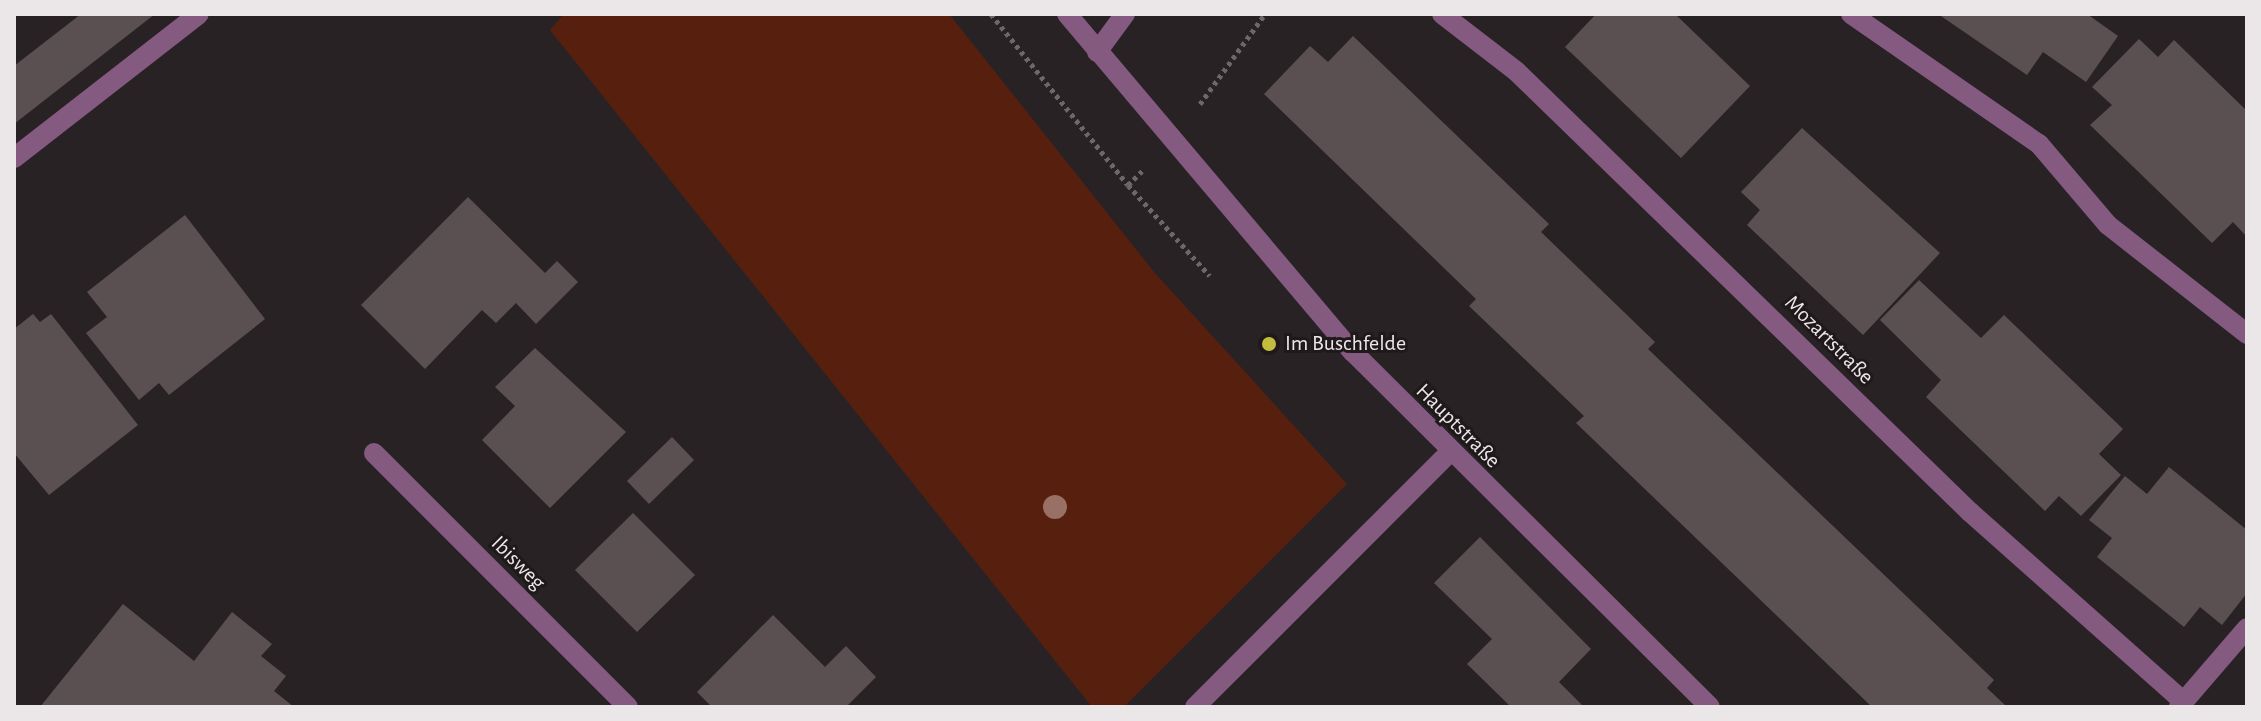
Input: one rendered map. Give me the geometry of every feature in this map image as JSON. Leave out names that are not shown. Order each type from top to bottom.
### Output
[{"type":"street","points":[[14,158],[199,14]]},
{"type":"street","name":"Hauptstraße","points":[[1067,14],[1169,142],[1450,452],[1710,707]]},
{"type":"street","points":[[1097,52],[1125,14]]},
{"type":"street","name":"Mozartstraße","points":[[1442,14],[1528,82],[1970,512],[2181,704],[2247,628]]},
{"type":"street","points":[[1851,14],[2039,144],[2108,225],[2247,334]]},
{"type":"street","points":[[1195,707],[1450,452]]},
{"type":"street","name":"Ibisweg","points":[[374,453],[628,707]]},
{"type":"path","points":[[991,14],[1128,185],[1210,276]]},
{"type":"path","points":[[1128,185],[1169,142],[1265,14]]},
{"type":"shaded area","points":[[564,14],[949,14],[1154,272],[1347,484],[1124,707],[1092,707],[550,30]]},
{"type":"building","points":[[81,14],[155,14],[14,124],[14,66]]},
{"type":"building","points":[[1596,14],[1675,14],[1750,86],[1681,158],[1565,47]]},
{"type":"building","points":[[1938,14],[2087,14],[2118,36],[2086,82],[2043,52],[2027,75]]},
{"type":"building","points":[[1353,36],[1549,224],[1541,232],[1655,342],[1648,349],[1994,680],[1987,688],[2007,707],[1872,707],[1576,423],[1584,416],[1469,306],[1476,299],[1264,94],[1310,46],[1328,62]]},
{"type":"building","points":[[2139,39],[2158,57],[2174,40],[2247,111],[2247,237],[2233,222],[2212,243],[2090,125],[2112,105],[2092,87]]},
{"type":"building","points":[[1802,128],[1940,253],[1863,335],[1747,225],[1760,210],[1741,192]]},
{"type":"building","points":[[468,197],[545,273],[557,261],[578,282],[536,324],[516,303],[496,323],[482,310],[425,369],[361,305]]},
{"type":"building","points":[[185,215],[265,319],[169,395],[159,383],[139,400],[86,333],[107,317],[87,292]]},
{"type":"building","points":[[1919,280],[1981,338],[2004,315],[2123,429],[2099,454],[2121,475],[2081,516],[2059,496],[2045,511],[1926,397],[1941,380],[1880,320]]},
{"type":"building","points":[[33,314],[40,322],[51,314],[138,425],[49,495],[14,453],[14,329]]},
{"type":"building","points":[[535,348],[626,432],[550,508],[482,440],[515,406],[495,387]]},
{"type":"building","points":[[672,437],[694,460],[649,504],[627,481]]},
{"type":"building","points":[[2169,467],[2247,530],[2247,593],[2222,625],[2200,607],[2184,627],[2097,557],[2112,538],[2089,520],[2125,476],[2147,494]]},
{"type":"building","points":[[633,513],[695,575],[637,632],[575,570]]},
{"type":"building","points":[[1480,537],[1591,649],[1559,682],[1584,707],[1511,707],[1467,664],[1492,639],[1434,583]]},
{"type":"building","points":[[123,604],[194,661],[232,612],[272,644],[261,656],[286,676],[274,691],[294,707],[40,707]]},
{"type":"building","points":[[773,615],[825,667],[846,646],[876,677],[846,707],[712,707],[697,692]]},
{"type":"place","name":"Im Buschfelde","points":[[1269,344]]}]
